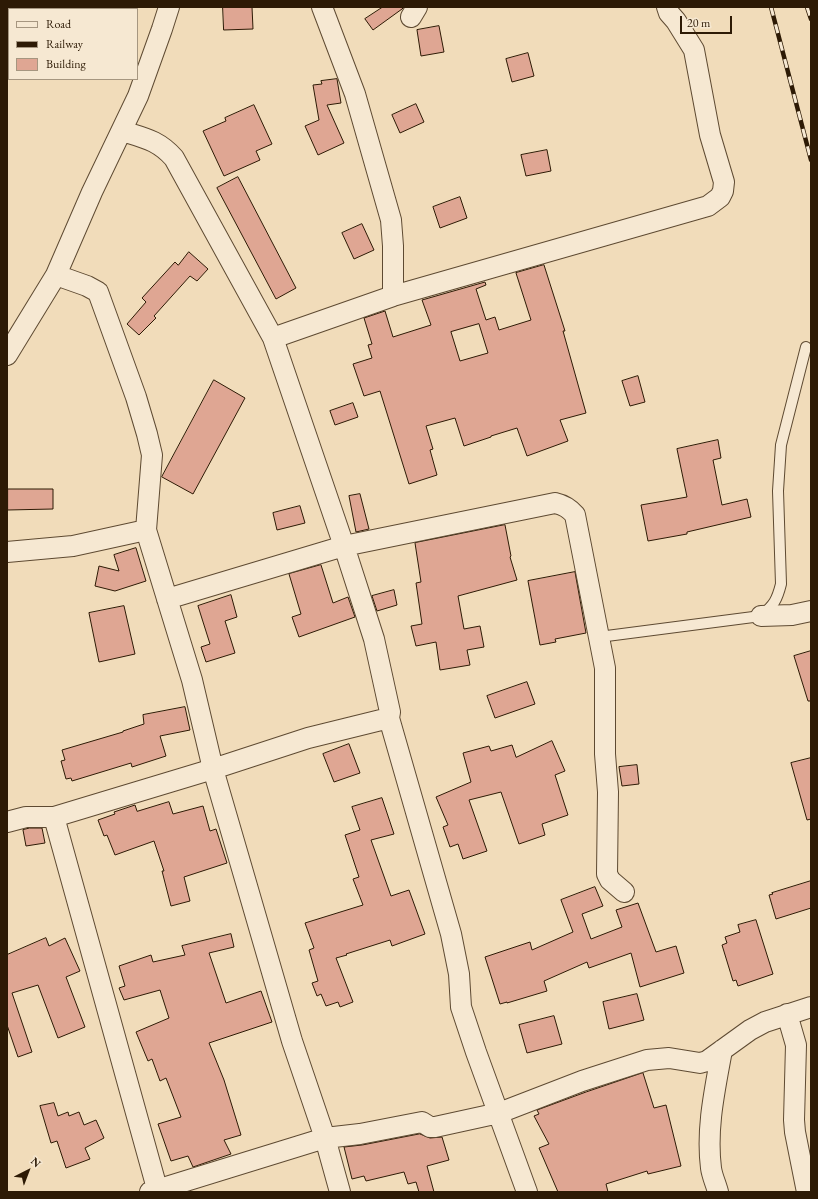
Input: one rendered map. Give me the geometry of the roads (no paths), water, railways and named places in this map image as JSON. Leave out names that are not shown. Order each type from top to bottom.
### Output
[{"type":"street","points":[[7,355],[56,275],[92,192],[138,96],[162,29],[168,7]]},
{"type":"street","points":[[322,7],[355,94],[391,220],[393,246],[393,296]]},
{"type":"street","points":[[273,338],[393,296],[708,206],[716,200],[723,191],[724,182],[710,135],[694,50],[676,21],[669,13],[667,7]]},
{"type":"street","points":[[122,131],[157,142],[174,158],[273,338],[374,639],[390,712],[389,718],[451,934],[459,974],[461,1007],[527,1192]]},
{"type":"street","points":[[56,275],[87,286],[98,292],[136,397],[152,455],[146,530],[192,680],[213,769],[292,1041],[325,1138],[340,1192]]},
{"type":"street","points":[[167,599],[344,546],[555,503],[562,504],[575,515],[605,668],[605,754],[608,792],[607,874],[610,880],[624,892]]},
{"type":"street","points":[[7,552],[73,546],[146,530]]},
{"type":"street","points":[[760,616],[792,615],[811,610]]},
{"type":"street","points":[[7,822],[26,817],[54,818],[308,738],[389,718]]},
{"type":"street","points":[[54,818],[155,1191],[325,1138],[360,1134],[422,1122],[430,1127],[435,1127],[499,1113],[582,1081],[647,1060],[669,1058],[700,1063],[707,1061],[750,1030],[765,1022],[811,1007]]},
{"type":"street","points":[[787,1014],[796,1045],[794,1132],[807,1192]]},
{"type":"street","points":[[718,1192],[711,1170],[709,1135],[712,1101],[722,1050]]},
{"type":"lane","points":[[598,637],[760,616],[772,607],[777,598],[781,584],[778,491],[781,445],[806,347]]},
{"type":"railway","points":[[771,7],[811,160]]},
{"type":"railway","points":[[807,7],[811,19]]}]
